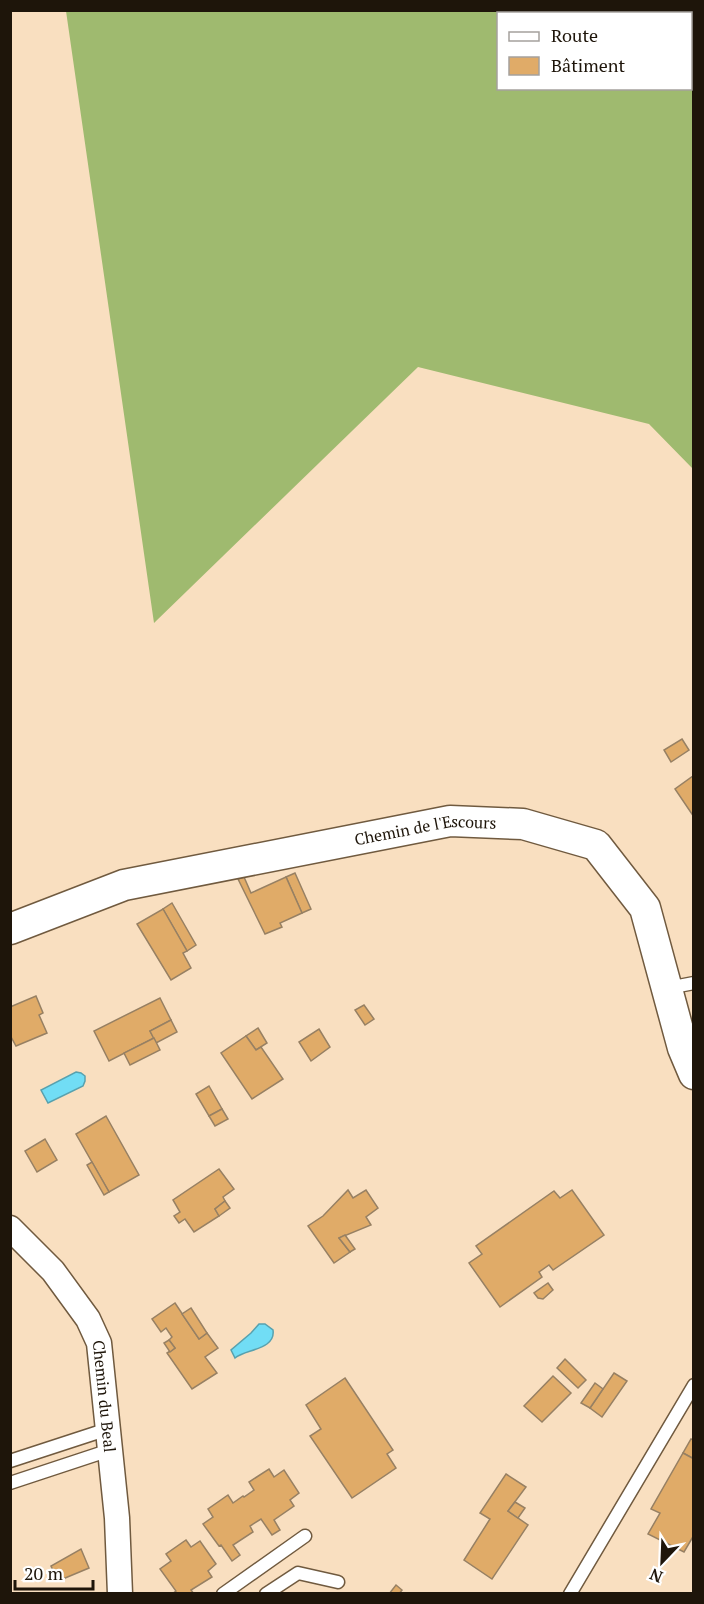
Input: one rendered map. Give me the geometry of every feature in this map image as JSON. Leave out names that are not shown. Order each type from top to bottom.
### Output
[{"type":"street","name":"Chemin de l'Escours","points":[[10,929],[124,885],[450,821],[523,824],[596,845],[645,908],[680,986],[683,1048],[693,1074]]},
{"type":"street","name":"Chemin du Beal","points":[[10,1228],[53,1271],[88,1319],[99,1343],[117,1518],[120,1593]]},
{"type":"lane","points":[[570,1593],[693,1385]]},
{"type":"lane","points":[[10,1461],[109,1440]]},
{"type":"lane","points":[[10,1483],[109,1440]]},
{"type":"lane","points":[[223,1593],[305,1536]]},
{"type":"lane","points":[[266,1593],[298,1573],[338,1582]]},
{"type":"green space","points":[[66,11],[693,11],[693,469],[649,424],[418,367],[154,623]]},
{"type":"water","points":[[76,1072],[85,1076],[83,1086],[48,1103],[41,1090]]},
{"type":"water","points":[[259,1324],[265,1324],[273,1330],[270,1342],[235,1358],[231,1350]]},
{"type":"building","points":[[682,739],[689,750],[671,762],[664,750]]},
{"type":"building","points":[[694,777],[694,817],[675,789]]},
{"type":"building","points":[[295,873],[311,909],[302,913],[286,877]]},
{"type":"building","points":[[244,877],[251,893],[286,877],[302,913],[280,923],[282,927],[265,934],[238,879]]},
{"type":"building","points":[[172,903],[196,945],[187,951],[163,909]]},
{"type":"building","points":[[163,909],[187,951],[183,953],[191,968],[171,980],[137,924]]},
{"type":"building","points":[[36,996],[43,1013],[39,1015],[47,1033],[16,1046],[10,1035],[10,1007]]},
{"type":"building","points":[[160,998],[171,1020],[150,1031],[154,1038],[109,1061],[94,1031]]},
{"type":"building","points":[[364,1005],[374,1019],[365,1025],[355,1010]]},
{"type":"building","points":[[171,1020],[177,1032],[156,1043],[150,1031]]},
{"type":"building","points":[[258,1028],[267,1043],[256,1050],[246,1036]]},
{"type":"building","points":[[319,1029],[330,1047],[311,1061],[299,1042]]},
{"type":"building","points":[[246,1036],[256,1050],[261,1047],[283,1079],[252,1099],[221,1053]]},
{"type":"building","points":[[154,1038],[160,1050],[130,1065],[124,1053]]},
{"type":"building","points":[[209,1086],[222,1109],[209,1116],[196,1094]]},
{"type":"building","points":[[222,1109],[228,1119],[215,1126],[209,1116]]},
{"type":"building","points":[[106,1116],[139,1175],[109,1192],[76,1134]]},
{"type":"building","points":[[45,1139],[57,1160],[37,1172],[25,1151]]},
{"type":"building","points":[[92,1162],[109,1192],[104,1195],[87,1165]]},
{"type":"building","points":[[219,1169],[234,1189],[223,1197],[225,1201],[215,1209],[219,1216],[194,1232],[185,1219],[179,1223],[174,1216],[180,1212],[173,1200]]},
{"type":"building","points":[[348,1190],[353,1198],[366,1190],[378,1208],[366,1217],[371,1225],[339,1238],[350,1252],[334,1263],[308,1226],[323,1216]]},
{"type":"building","points":[[572,1190],[604,1235],[553,1270],[549,1265],[539,1272],[542,1277],[500,1307],[469,1263],[482,1254],[476,1246],[554,1191],[560,1198]]},
{"type":"building","points":[[225,1201],[230,1208],[219,1216],[215,1209]]},
{"type":"building","points":[[345,1235],[355,1249],[350,1252],[339,1238]]},
{"type":"building","points":[[548,1283],[553,1290],[543,1299],[538,1298],[534,1293]]},
{"type":"building","points":[[175,1303],[199,1339],[207,1333],[218,1348],[205,1357],[217,1373],[192,1389],[167,1353],[175,1348],[169,1340],[172,1337],[166,1328],[161,1332],[152,1319]]},
{"type":"building","points":[[191,1308],[207,1333],[199,1339],[182,1314]]},
{"type":"building","points":[[169,1340],[175,1348],[170,1352],[164,1343]]},
{"type":"building","points":[[565,1359],[586,1380],[578,1388],[557,1368]]},
{"type":"building","points":[[614,1373],[627,1381],[602,1417],[590,1408]]},
{"type":"building","points":[[553,1376],[571,1393],[542,1422],[524,1406]]},
{"type":"building","points":[[345,1378],[393,1450],[387,1454],[396,1468],[352,1498],[310,1436],[321,1429],[306,1405]]},
{"type":"building","points":[[595,1383],[603,1389],[590,1408],[581,1403]]},
{"type":"building","points":[[691,1439],[694,1440],[694,1459],[683,1453]]},
{"type":"building","points":[[683,1453],[694,1459],[694,1535],[684,1552],[648,1534],[660,1513],[651,1509]]},
{"type":"building","points":[[269,1469],[274,1477],[284,1470],[299,1493],[290,1500],[294,1506],[274,1520],[280,1530],[272,1535],[261,1519],[250,1526],[253,1532],[233,1545],[240,1555],[232,1561],[203,1524],[213,1517],[208,1509],[228,1495],[233,1503],[244,1497],[254,1490],[249,1482]]},
{"type":"building","points":[[506,1474],[526,1487],[508,1511],[528,1525],[492,1579],[464,1560],[490,1519],[480,1513]]},
{"type":"building","points":[[515,1502],[525,1508],[518,1518],[508,1511]]},
{"type":"building","points":[[186,1540],[191,1547],[200,1541],[216,1564],[208,1571],[212,1577],[191,1590],[194,1594],[172,1594],[176,1591],[160,1569],[171,1561],[166,1554]]},
{"type":"building","points":[[81,1549],[89,1568],[58,1581],[51,1566]]},
{"type":"building","points":[[396,1585],[402,1590],[399,1594],[389,1594]]}]
